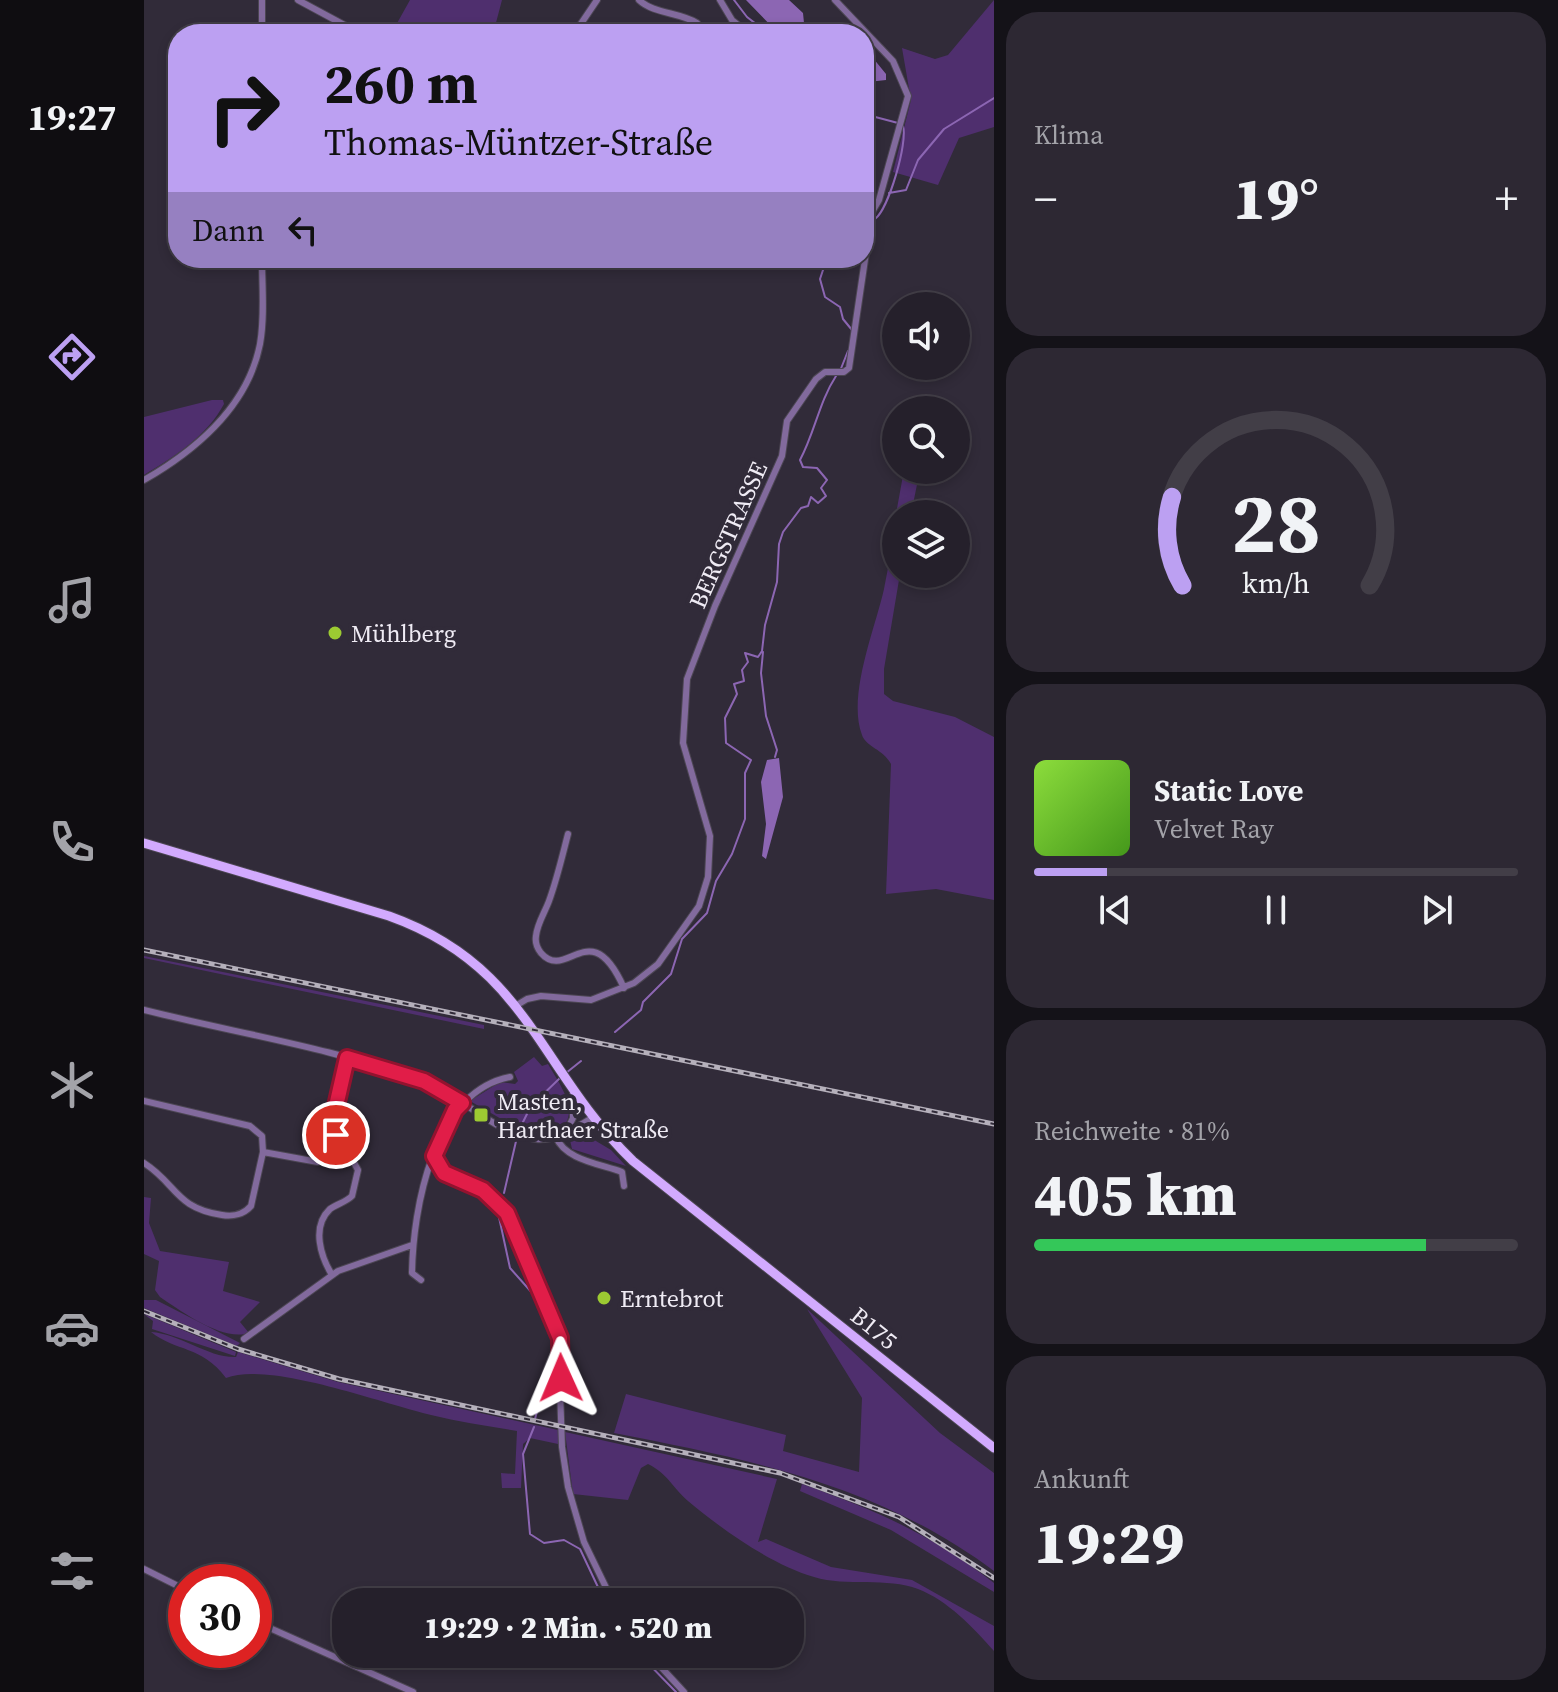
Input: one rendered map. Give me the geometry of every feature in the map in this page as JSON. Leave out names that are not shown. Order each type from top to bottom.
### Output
[{"type":"main road","name":"B175","points":[[144,843],[419,927],[466,954],[517,1005],[592,1118],[648,1174],[994,1448]]},
{"type":"street","points":[[262,0],[262,24]]},
{"type":"street","points":[[298,0],[342,24]]},
{"type":"street","points":[[581,24],[597,0]]},
{"type":"street","points":[[639,0],[648,7],[679,14],[697,23]]},
{"type":"street","points":[[720,0],[737,24]]},
{"type":"street","name":"BERGSTRASSE","points":[[835,0],[858,24]]},
{"type":"street","name":"BERGSTRASSE","points":[[874,41],[893,61],[908,96],[874,214]]},
{"type":"street","points":[[144,480],[202,441],[236,397],[260,341],[262,268]]},
{"type":"street","name":"BERGSTRASSE","points":[[517,1005],[541,996],[591,1000],[624,988],[658,964],[705,895],[710,836],[685,754],[683,719],[684,698],[693,659],[782,456],[787,421],[816,379],[825,372],[840,371],[851,363],[865,268]]},
{"type":"street","points":[[568,834],[554,888],[537,931],[536,945],[543,956],[555,961],[589,951],[602,953],[612,963],[624,988]]},
{"type":"street","points":[[144,1010],[347,1058],[424,1081],[518,1134],[540,1139],[556,1137],[592,1118]]},
{"type":"street","points":[[332,1275],[320,1255],[323,1224],[330,1209],[352,1196],[358,1177],[354,1163],[340,1144],[334,1115],[347,1058]]},
{"type":"street","points":[[421,1280],[412,1273],[412,1245],[419,1202],[434,1156],[455,1110],[499,1079],[510,1077]]},
{"type":"street","points":[[565,1134],[573,1118],[573,1090]]},
{"type":"street","points":[[144,1101],[250,1126],[262,1136],[263,1152],[251,1206],[239,1214],[228,1216],[204,1212],[182,1201],[144,1163]]},
{"type":"street","points":[[556,1137],[564,1150],[572,1155],[622,1172],[624,1186]]},
{"type":"street","points":[[263,1152],[318,1162],[340,1144]]},
{"type":"street","points":[[434,1156],[444,1173],[483,1190],[507,1213],[560,1338],[564,1467],[581,1534],[606,1588]]},
{"type":"street","points":[[244,1339],[332,1275],[412,1245]]},
{"type":"street","points":[[144,1569],[168,1581]]},
{"type":"street","points":[[272,1629],[413,1692]]},
{"type":"street","points":[[662,1668],[684,1692]]},
{"type":"shaded area","points":[[410,0],[502,0],[496,24],[397,24]]},
{"type":"shaded area","points":[[746,0],[789,0],[803,13],[803,24],[769,24]]},
{"type":"shaded area","points":[[994,0],[994,127],[959,138],[938,185],[893,172],[911,100],[902,48],[935,59],[948,55]]},
{"type":"shaded area","points":[[874,59],[886,74],[886,80],[874,81]]},
{"type":"shaded area","points":[[223,400],[224,404],[209,426],[178,453],[144,475],[144,417]]},
{"type":"shaded area","points":[[901,484],[917,484],[914,500],[899,500]]},
{"type":"shaded area","points":[[898,588],[884,669],[884,694],[893,701],[955,717],[994,737],[994,900],[936,889],[886,894],[891,764],[864,739],[858,719],[864,662],[884,589]]},
{"type":"shaded area","points":[[779,758],[783,797],[766,859],[762,856],[766,824],[761,782],[767,760]]},
{"type":"shaded area","points":[[144,958],[484,1025],[484,1029]]},
{"type":"shaded area","points":[[534,1057],[542,1066],[548,1064],[567,1100],[568,1119],[554,1134],[524,1132],[470,1101],[500,1082],[515,1084],[518,1081],[514,1072]]},
{"type":"shaded area","points":[[581,1132],[611,1150],[626,1166],[572,1149],[570,1140]]},
{"type":"shaded area","points":[[144,1197],[151,1198],[149,1223],[160,1251],[229,1262],[223,1291],[260,1302],[240,1322],[249,1333],[239,1335],[215,1329],[160,1297],[155,1290],[159,1261],[144,1254]]},
{"type":"shaded area","points":[[144,1300],[156,1300],[240,1343],[237,1346],[144,1308]]},
{"type":"shaded area","points":[[807,1309],[940,1433],[994,1473],[994,1571],[950,1541],[860,1497],[765,1466],[614,1433],[626,1394],[786,1435],[783,1451],[859,1472],[862,1398]]},
{"type":"shaded area","points":[[144,1314],[236,1352],[235,1356],[152,1329],[153,1321]]},
{"type":"shaded area","points":[[151,1332],[173,1337],[215,1354],[236,1357],[238,1352],[338,1382],[558,1430],[558,1444],[530,1438],[523,1444],[521,1488],[502,1488],[501,1473],[515,1474],[517,1431],[431,1415],[298,1379],[245,1374],[226,1378],[217,1367],[198,1354]]},
{"type":"shaded area","points":[[565,1432],[777,1479],[758,1542],[766,1539],[831,1567],[912,1580],[994,1626],[994,1651],[950,1607],[918,1589],[893,1583],[827,1580],[797,1571],[764,1555],[702,1512],[648,1464],[641,1468],[628,1500],[573,1494]]},
{"type":"shaded area","points":[[802,1484],[879,1514],[925,1537],[994,1583],[994,1592],[891,1530],[800,1491]]},
{"type":"waterway","points":[[734,0],[756,24]]},
{"type":"waterway","points":[[889,193],[906,190],[918,160],[944,129],[994,98]]},
{"type":"waterway","points":[[874,117],[898,123]]},
{"type":"waterway","points":[[875,219],[886,202],[896,174],[903,146],[903,126]]},
{"type":"waterway","points":[[824,268],[820,279],[825,297],[840,307],[843,319],[852,330]]},
{"type":"waterway","points":[[840,371],[848,351]]},
{"type":"waterway","points":[[615,1032],[641,1010],[643,1002],[671,974],[682,939],[707,913],[716,881],[732,854],[745,819],[745,773],[751,760],[726,743],[725,718],[737,694],[734,684],[744,681],[742,670],[748,662],[745,653],[758,657],[762,651],[765,625],[777,582],[779,544],[783,532],[801,508],[808,506],[811,497],[818,503],[826,496],[821,488],[827,480],[817,468],[803,467],[800,460],[836,376]]},
{"type":"waterway","points":[[763,652],[761,673],[766,716],[777,750],[775,757]]},
{"type":"waterway","points":[[566,1073],[581,1061]]},
{"type":"waterway","points":[[519,1130],[531,1106],[561,1077]]},
{"type":"waterway","points":[[504,1193],[517,1137]]},
{"type":"waterway","points":[[497,1208],[510,1268],[534,1295],[556,1339]]},
{"type":"waterway","points":[[535,1419],[555,1345]]},
{"type":"waterway","points":[[534,1427],[523,1454],[530,1534],[544,1543],[564,1540],[580,1549],[598,1588]]},
{"type":"waterway","points":[[653,1668],[676,1692]]},
{"type":"railway","points":[[144,950],[994,1124]]},
{"type":"railway","points":[[144,1311],[238,1349],[339,1379],[780,1473],[899,1517],[994,1578]]},
{"type":"place","name":"Mühlberg","points":[[335,633]]},
{"type":"place","name":"Masten, Harthaer Straße","points":[[481,1115]]},
{"type":"place","name":"Erntebrot","points":[[604,1298]]},
{"type":"route","points":[[336,1135],[334,1115],[347,1058],[424,1081],[450,1093],[462,1103],[455,1110],[434,1156],[444,1173],[483,1190],[507,1213],[560,1338],[561,1378]]}]
